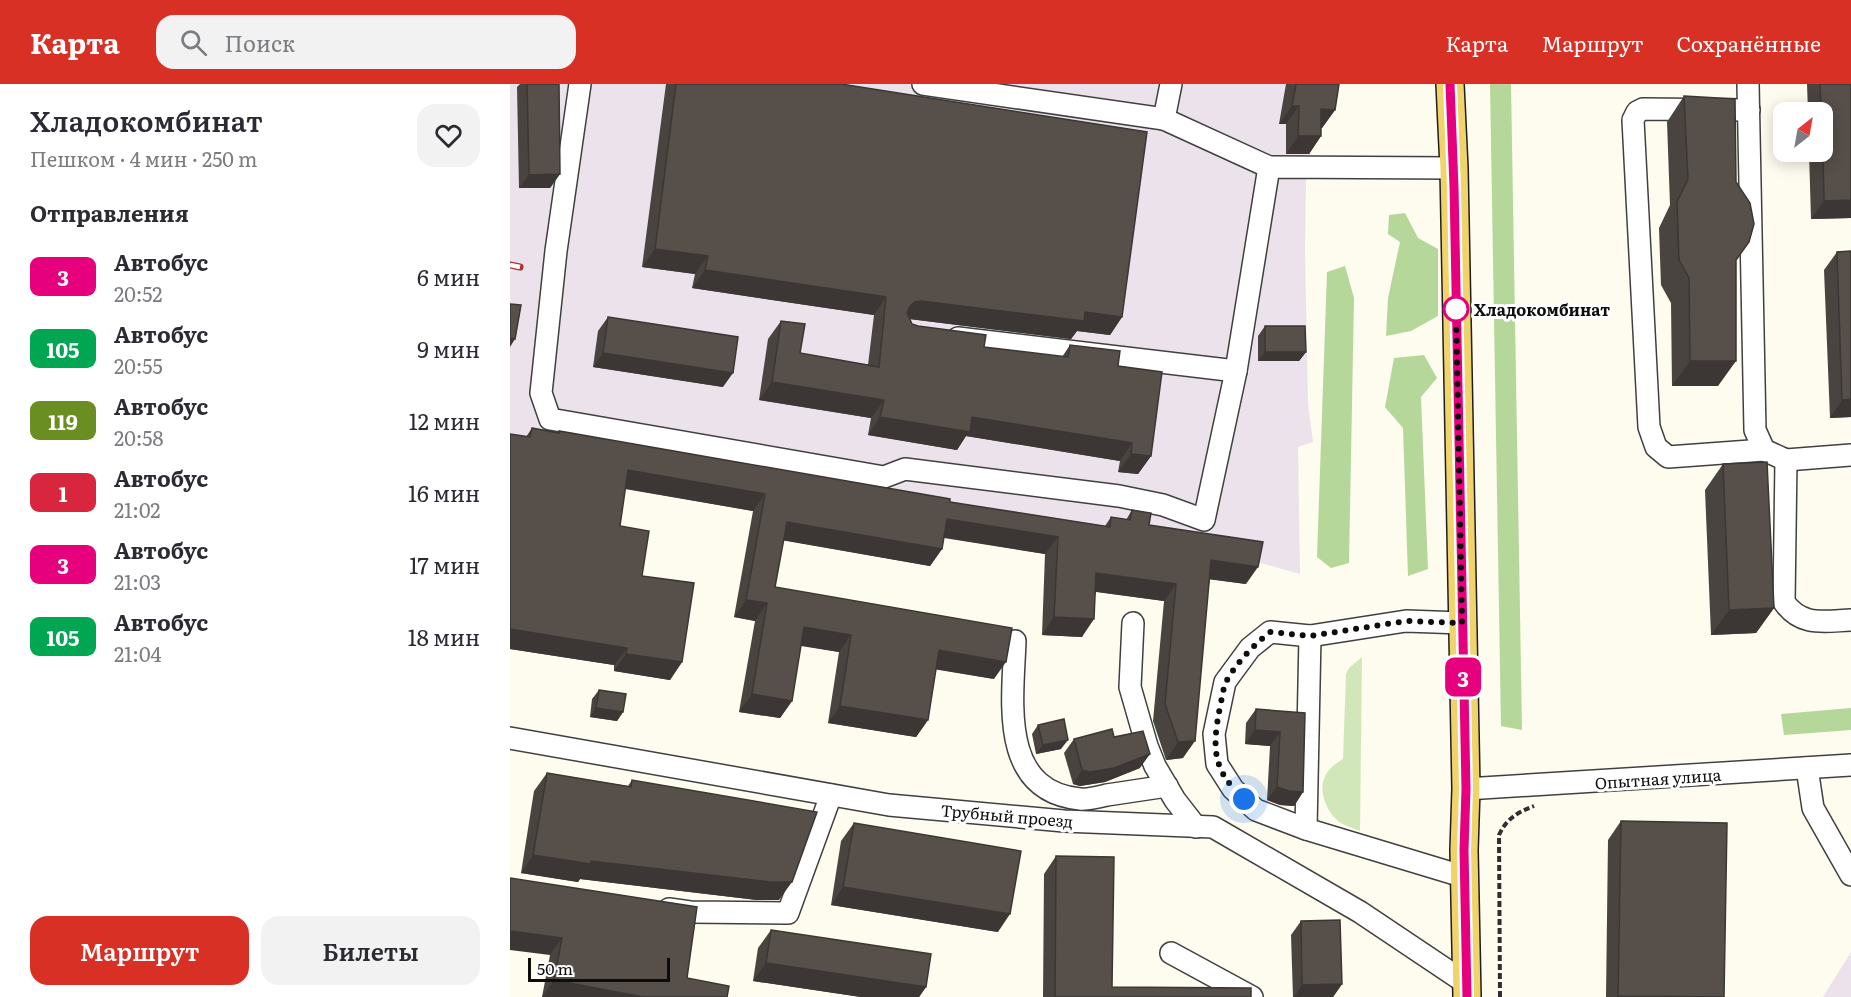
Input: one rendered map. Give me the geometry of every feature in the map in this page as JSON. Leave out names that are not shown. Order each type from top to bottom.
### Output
[{"type":"main road","points":[[1450,84],[1454,168],[1466,789],[1466,990]]},
{"type":"street","points":[[580,84],[556,251],[541,393],[550,419],[884,477],[905,469],[1119,496],[1162,506],[1204,520],[1236,371],[1269,167]]},
{"type":"street","points":[[923,84],[1164,119],[1269,167],[1454,168]]},
{"type":"street","points":[[1164,119],[1171,84]]},
{"type":"street","points":[[1748,84],[1755,430],[1764,450]]},
{"type":"street","points":[[1749,111],[1643,109],[1637,112],[1633,120],[1649,427],[1656,447],[1668,457],[1764,450],[1786,460],[1851,455]]},
{"type":"street","points":[[942,336],[1236,371]]},
{"type":"street","points":[[1786,460],[1784,602],[1792,613],[1812,621],[1851,620]]},
{"type":"street","points":[[1462,623],[1406,621],[1310,636],[1270,632],[1250,648],[1226,682],[1214,734],[1217,764],[1233,789],[1256,810],[1306,829],[1465,877]]},
{"type":"street","points":[[1133,622],[1130,687],[1147,746],[1167,786],[1196,826]]},
{"type":"street","points":[[1306,829],[1310,636]]},
{"type":"street","points":[[1015,641],[1012,719],[1018,752],[1036,781],[1056,794],[1082,800],[1167,786]]},
{"type":"street","name":"Трубный проезд","points":[[510,738],[888,805],[1064,821],[1212,827],[1360,912],[1466,990]]},
{"type":"street","name":"Опытная улица","points":[[1466,789],[1851,765]]},
{"type":"street","points":[[1807,768],[1813,808],[1851,875]]},
{"type":"street","points":[[645,905],[690,912],[788,913],[831,795]]},
{"type":"street","points":[[1171,953],[1252,997]]},
{"type":"path","points":[[1500,997],[1499,835],[1504,823],[1519,812],[1540,804]]},
{"type":"shaded area","points":[[510,84],[1323,84],[1306,181],[1308,404],[1313,442],[1298,447],[1300,574],[1113,528],[510,443]]},
{"type":"shaded area","points":[[1851,952],[1851,997],[1823,997]]},
{"type":"green space","points":[[1490,84],[1511,84],[1522,730],[1501,726]]},
{"type":"green space","points":[[1405,213],[1418,238],[1438,249],[1438,316],[1411,331],[1386,336],[1388,298],[1400,242],[1388,234],[1389,215]]},
{"type":"green space","points":[[1345,266],[1354,298],[1349,563],[1331,568],[1317,557],[1327,272]]},
{"type":"green space","points":[[1424,355],[1437,378],[1421,397],[1428,569],[1408,576],[1403,428],[1385,407],[1394,358]]},
{"type":"green space","points":[[1362,657],[1360,831],[1343,824],[1333,816],[1325,802],[1322,787],[1327,773],[1343,759],[1346,674],[1349,668]]},
{"type":"green space","points":[[1851,708],[1851,730],[1784,735],[1781,714]]},
{"type":"building","points":[[527,84],[559,84],[560,174],[529,175]]},
{"type":"building","points":[[676,84],[841,84],[1147,132],[1122,317],[1085,312],[1084,321],[921,301],[910,306],[907,313],[912,324],[918,326],[986,335],[984,347],[1068,357],[1070,345],[1120,351],[1118,366],[1162,372],[1151,456],[1131,454],[1132,443],[972,417],[970,432],[880,417],[884,400],[772,382],[781,321],[805,324],[800,353],[879,367],[886,297],[705,270],[708,256],[655,249]]},
{"type":"building","points":[[1296,84],[1339,84],[1335,110],[1321,109],[1321,136],[1298,136],[1299,106],[1292,106]]},
{"type":"building","points":[[1820,84],[1851,84],[1851,200],[1824,201],[1823,162],[1833,162],[1833,102],[1821,102]]},
{"type":"building","points":[[1684,96],[1735,99],[1736,182],[1750,203],[1754,224],[1749,242],[1736,260],[1736,361],[1690,361],[1689,278],[1679,260],[1677,202],[1688,179]]},
{"type":"building","points":[[1851,251],[1851,399],[1842,400],[1837,252]]},
{"type":"building","points":[[510,304],[521,305],[515,339],[510,338]]},
{"type":"building","points":[[608,317],[738,337],[733,373],[603,353]]},
{"type":"building","points":[[1265,326],[1305,326],[1306,352],[1265,352]]},
{"type":"building","points":[[532,428],[950,499],[950,502],[1110,527],[1111,517],[1130,520],[1132,510],[1151,513],[1149,525],[1263,542],[1258,567],[1211,560],[1195,741],[1178,742],[1165,704],[1176,584],[1096,573],[1094,619],[1054,617],[1058,537],[947,519],[942,549],[787,522],[775,587],[1012,628],[1006,662],[939,650],[928,720],[840,706],[851,635],[804,627],[792,701],[752,694],[767,603],[746,600],[765,494],[628,470],[620,526],[649,531],[642,576],[694,583],[682,662],[626,654],[627,648],[510,629],[510,434],[530,437]]},
{"type":"building","points":[[1767,462],[1774,608],[1729,610],[1723,464]]},
{"type":"building","points":[[599,690],[626,694],[623,712],[596,708]]},
{"type":"building","points":[[1256,709],[1305,713],[1303,792],[1277,787],[1280,732],[1255,730]]},
{"type":"building","points":[[1064,719],[1068,740],[1043,745],[1038,725]]},
{"type":"building","points":[[1112,729],[1114,737],[1143,731],[1150,754],[1114,768],[1090,772],[1082,770],[1074,739]]},
{"type":"building","points":[[547,773],[631,787],[632,780],[817,812],[792,882],[770,882],[591,861],[591,864],[533,855]]},
{"type":"building","points":[[1621,821],[1727,823],[1724,997],[1618,996]]},
{"type":"building","points":[[854,823],[1021,851],[1010,914],[843,887]]},
{"type":"building","points":[[1056,856],[1114,857],[1112,987],[1251,988],[1251,997],[1055,997]]},
{"type":"building","points":[[510,878],[697,907],[687,978],[729,986],[727,997],[643,997],[554,980],[562,938],[510,931]]},
{"type":"building","points":[[1340,920],[1342,984],[1302,985],[1301,921]]},
{"type":"building","points":[[771,930],[931,954],[926,987],[766,963]]},
{"type":"railway","points":[[510,265],[520,267]]},
{"type":"bus line","name":"3","points":[[1450,84],[1466,789],[1464,850],[1467,997]]},
{"type":"place","name":"Хладокомбинат","points":[[1456,309]]},
{"type":"route","points":[[1244,799],[1233,789],[1217,764],[1214,734],[1226,682],[1250,648],[1270,632],[1310,636],[1406,621],[1462,623],[1456,309]]}]
